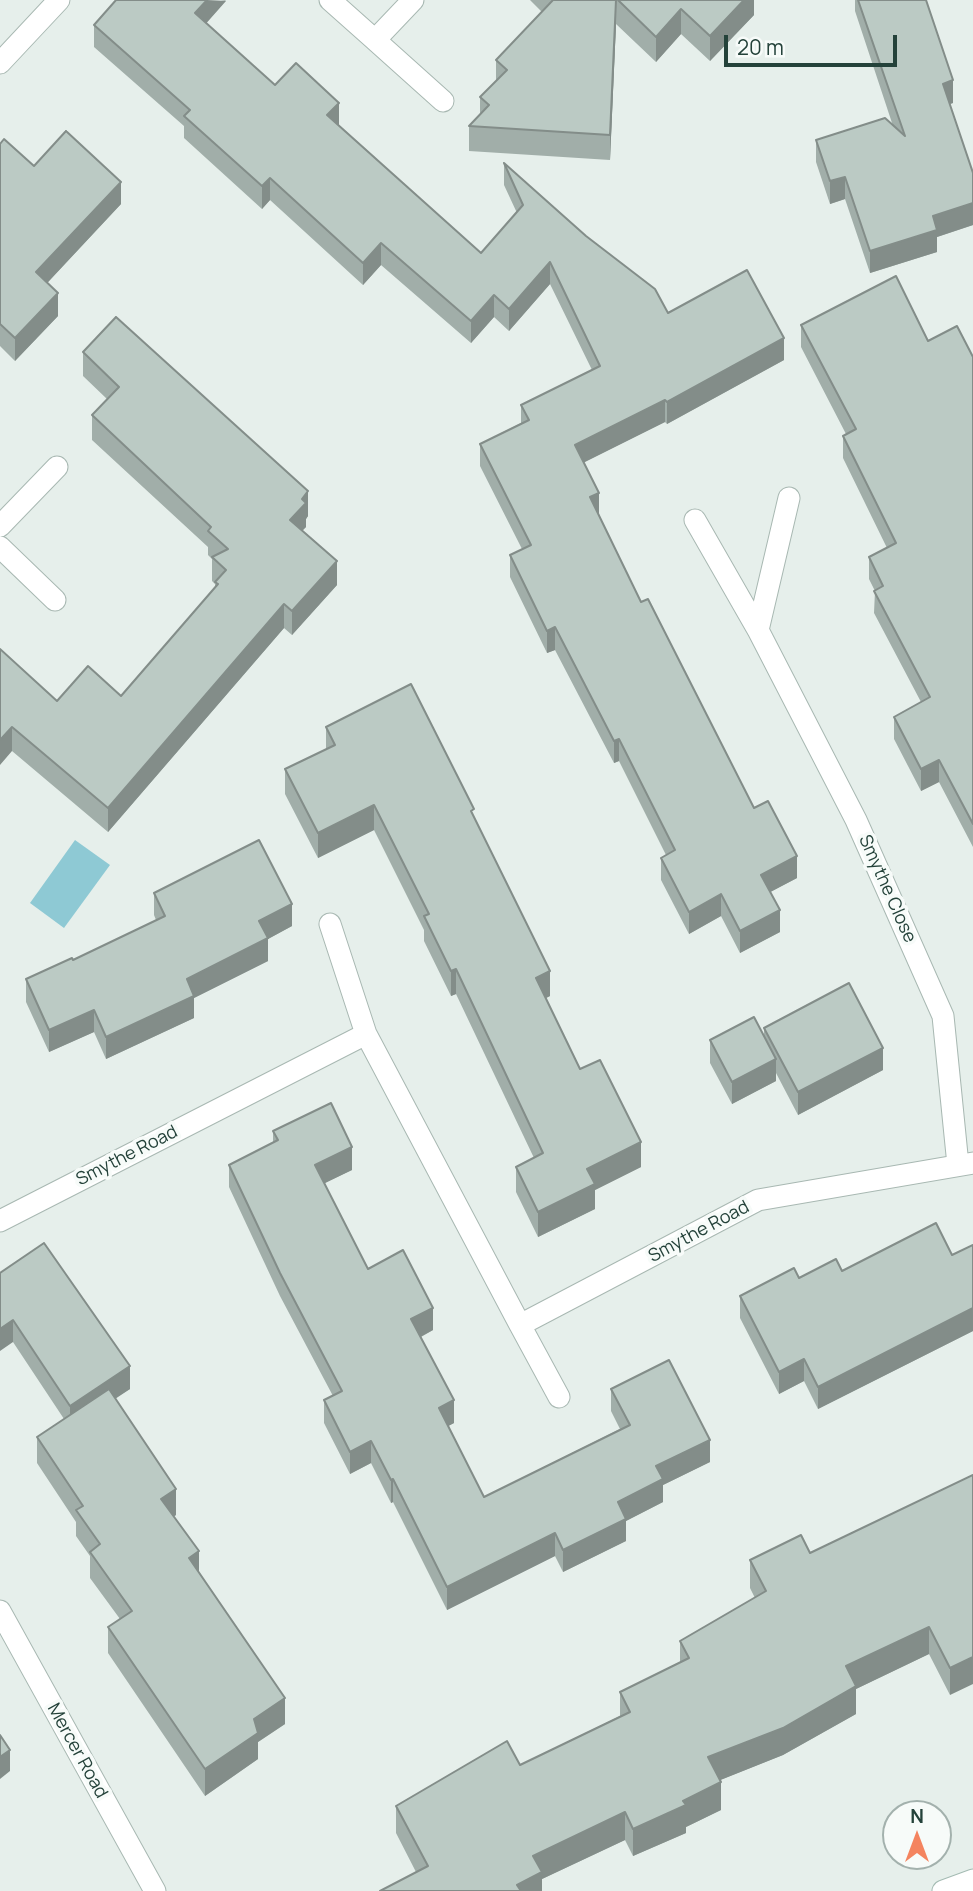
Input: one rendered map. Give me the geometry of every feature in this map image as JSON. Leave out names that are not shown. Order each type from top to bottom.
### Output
[{"type":"street","points":[[0,63],[59,0]]},
{"type":"street","points":[[330,0],[443,101]]},
{"type":"street","points":[[375,40],[413,0]]},
{"type":"street","points":[[0,526],[57,467]]},
{"type":"street","points":[[758,630],[789,498]]},
{"type":"street","name":"Smythe Close","points":[[695,520],[758,630],[856,820],[943,1016],[966,1164]]},
{"type":"street","points":[[0,547],[55,600]]},
{"type":"street","points":[[330,924],[366,1034],[559,1397]]},
{"type":"street","name":"Smythe Road","points":[[0,1220],[366,1034]]},
{"type":"street","name":"Smythe Road","points":[[520,1325],[758,1200],[966,1164]]},
{"type":"street","name":"Mercer Road","points":[[0,1611],[155,1891]]},
{"type":"street","points":[[943,1891],[973,1880]]},
{"type":"water","points":[[75,840],[110,865],[64,928],[30,903]]},
{"type":"building","points":[[116,0],[207,0],[195,13],[275,85],[296,63],[339,103],[327,115],[481,253],[523,205],[504,163],[586,236],[655,289],[668,313],[747,270],[784,338],[667,402],[665,400],[575,445],[599,493],[590,497],[641,602],[648,599],[754,808],[768,801],[797,856],[761,875],[780,910],[740,931],[721,894],[689,912],[661,858],[675,850],[619,739],[614,741],[555,627],[547,631],[510,555],[531,545],[480,444],[529,420],[521,405],[600,366],[550,262],[509,309],[494,295],[471,321],[381,243],[363,263],[270,178],[262,186],[184,116],[190,110],[94,25]]},
{"type":"building","points":[[553,0],[616,0],[610,135],[469,126],[489,105],[480,97],[507,70],[496,60]]},
{"type":"building","points":[[618,0],[744,0],[710,36],[681,9],[656,37]]},
{"type":"building","points":[[858,0],[926,0],[953,80],[943,84],[973,173],[973,203],[933,216],[937,230],[870,251],[845,177],[830,181],[816,140],[885,118],[905,136]]},
{"type":"building","points":[[66,131],[121,182],[36,272],[58,293],[15,338],[0,324],[0,144],[4,139],[34,166]]},
{"type":"building","points":[[896,276],[928,341],[957,326],[973,357],[973,824],[939,760],[921,769],[894,717],[930,697],[874,591],[883,586],[869,557],[896,543],[843,436],[856,429],[801,325]]},
{"type":"building","points":[[116,317],[308,491],[302,499],[306,503],[290,520],[337,561],[292,611],[284,604],[108,808],[12,727],[0,740],[0,649],[57,701],[88,666],[121,696],[218,584],[215,582],[226,570],[212,557],[228,549],[208,531],[211,527],[92,415],[119,387],[83,352]]},
{"type":"building","points":[[411,684],[474,809],[471,811],[550,971],[536,978],[580,1069],[600,1060],[641,1142],[587,1169],[595,1184],[538,1212],[516,1167],[543,1153],[456,969],[451,971],[424,916],[429,914],[374,805],[318,833],[285,769],[335,745],[326,727]]},
{"type":"building","points":[[259,840],[292,904],[259,921],[268,938],[187,979],[194,996],[106,1037],[94,1010],[49,1030],[26,979],[165,916],[154,893]]},
{"type":"building","points":[[849,983],[883,1048],[798,1092],[764,1028]]},
{"type":"building","points":[[754,1017],[776,1059],[732,1082],[710,1040]]},
{"type":"building","points":[[331,1103],[352,1147],[315,1165],[368,1269],[403,1250],[433,1308],[411,1319],[454,1400],[439,1408],[484,1497],[630,1425],[611,1389],[669,1360],[710,1440],[656,1466],[663,1479],[618,1502],[626,1519],[563,1550],[555,1533],[447,1587],[371,1441],[350,1452],[324,1400],[342,1391],[280,1273],[229,1165],[278,1140],[273,1131]]},
{"type":"building","points":[[936,1223],[952,1255],[973,1245],[973,1308],[818,1387],[804,1359],[779,1372],[740,1296],[794,1268],[799,1278],[836,1259],[842,1271]]},
{"type":"building","points":[[44,1243],[130,1366],[70,1406],[13,1320],[0,1329],[0,1273]]},
{"type":"building","points":[[109,1389],[176,1489],[161,1499],[199,1551],[189,1558],[285,1698],[254,1719],[258,1733],[205,1769],[108,1627],[132,1611],[90,1552],[100,1544],[76,1510],[83,1506],[37,1437]]},
{"type":"building","points":[[973,1475],[973,1657],[950,1668],[929,1627],[846,1666],[856,1686],[783,1728],[708,1757],[721,1782],[683,1801],[686,1805],[633,1829],[625,1812],[533,1856],[542,1872],[517,1885],[521,1891],[380,1891],[428,1866],[396,1806],[507,1741],[520,1765],[630,1712],[620,1692],[689,1658],[680,1641],[766,1591],[750,1560],[801,1535],[810,1553]]},
{"type":"building","points":[[0,1735],[10,1750],[0,1757]]}]
